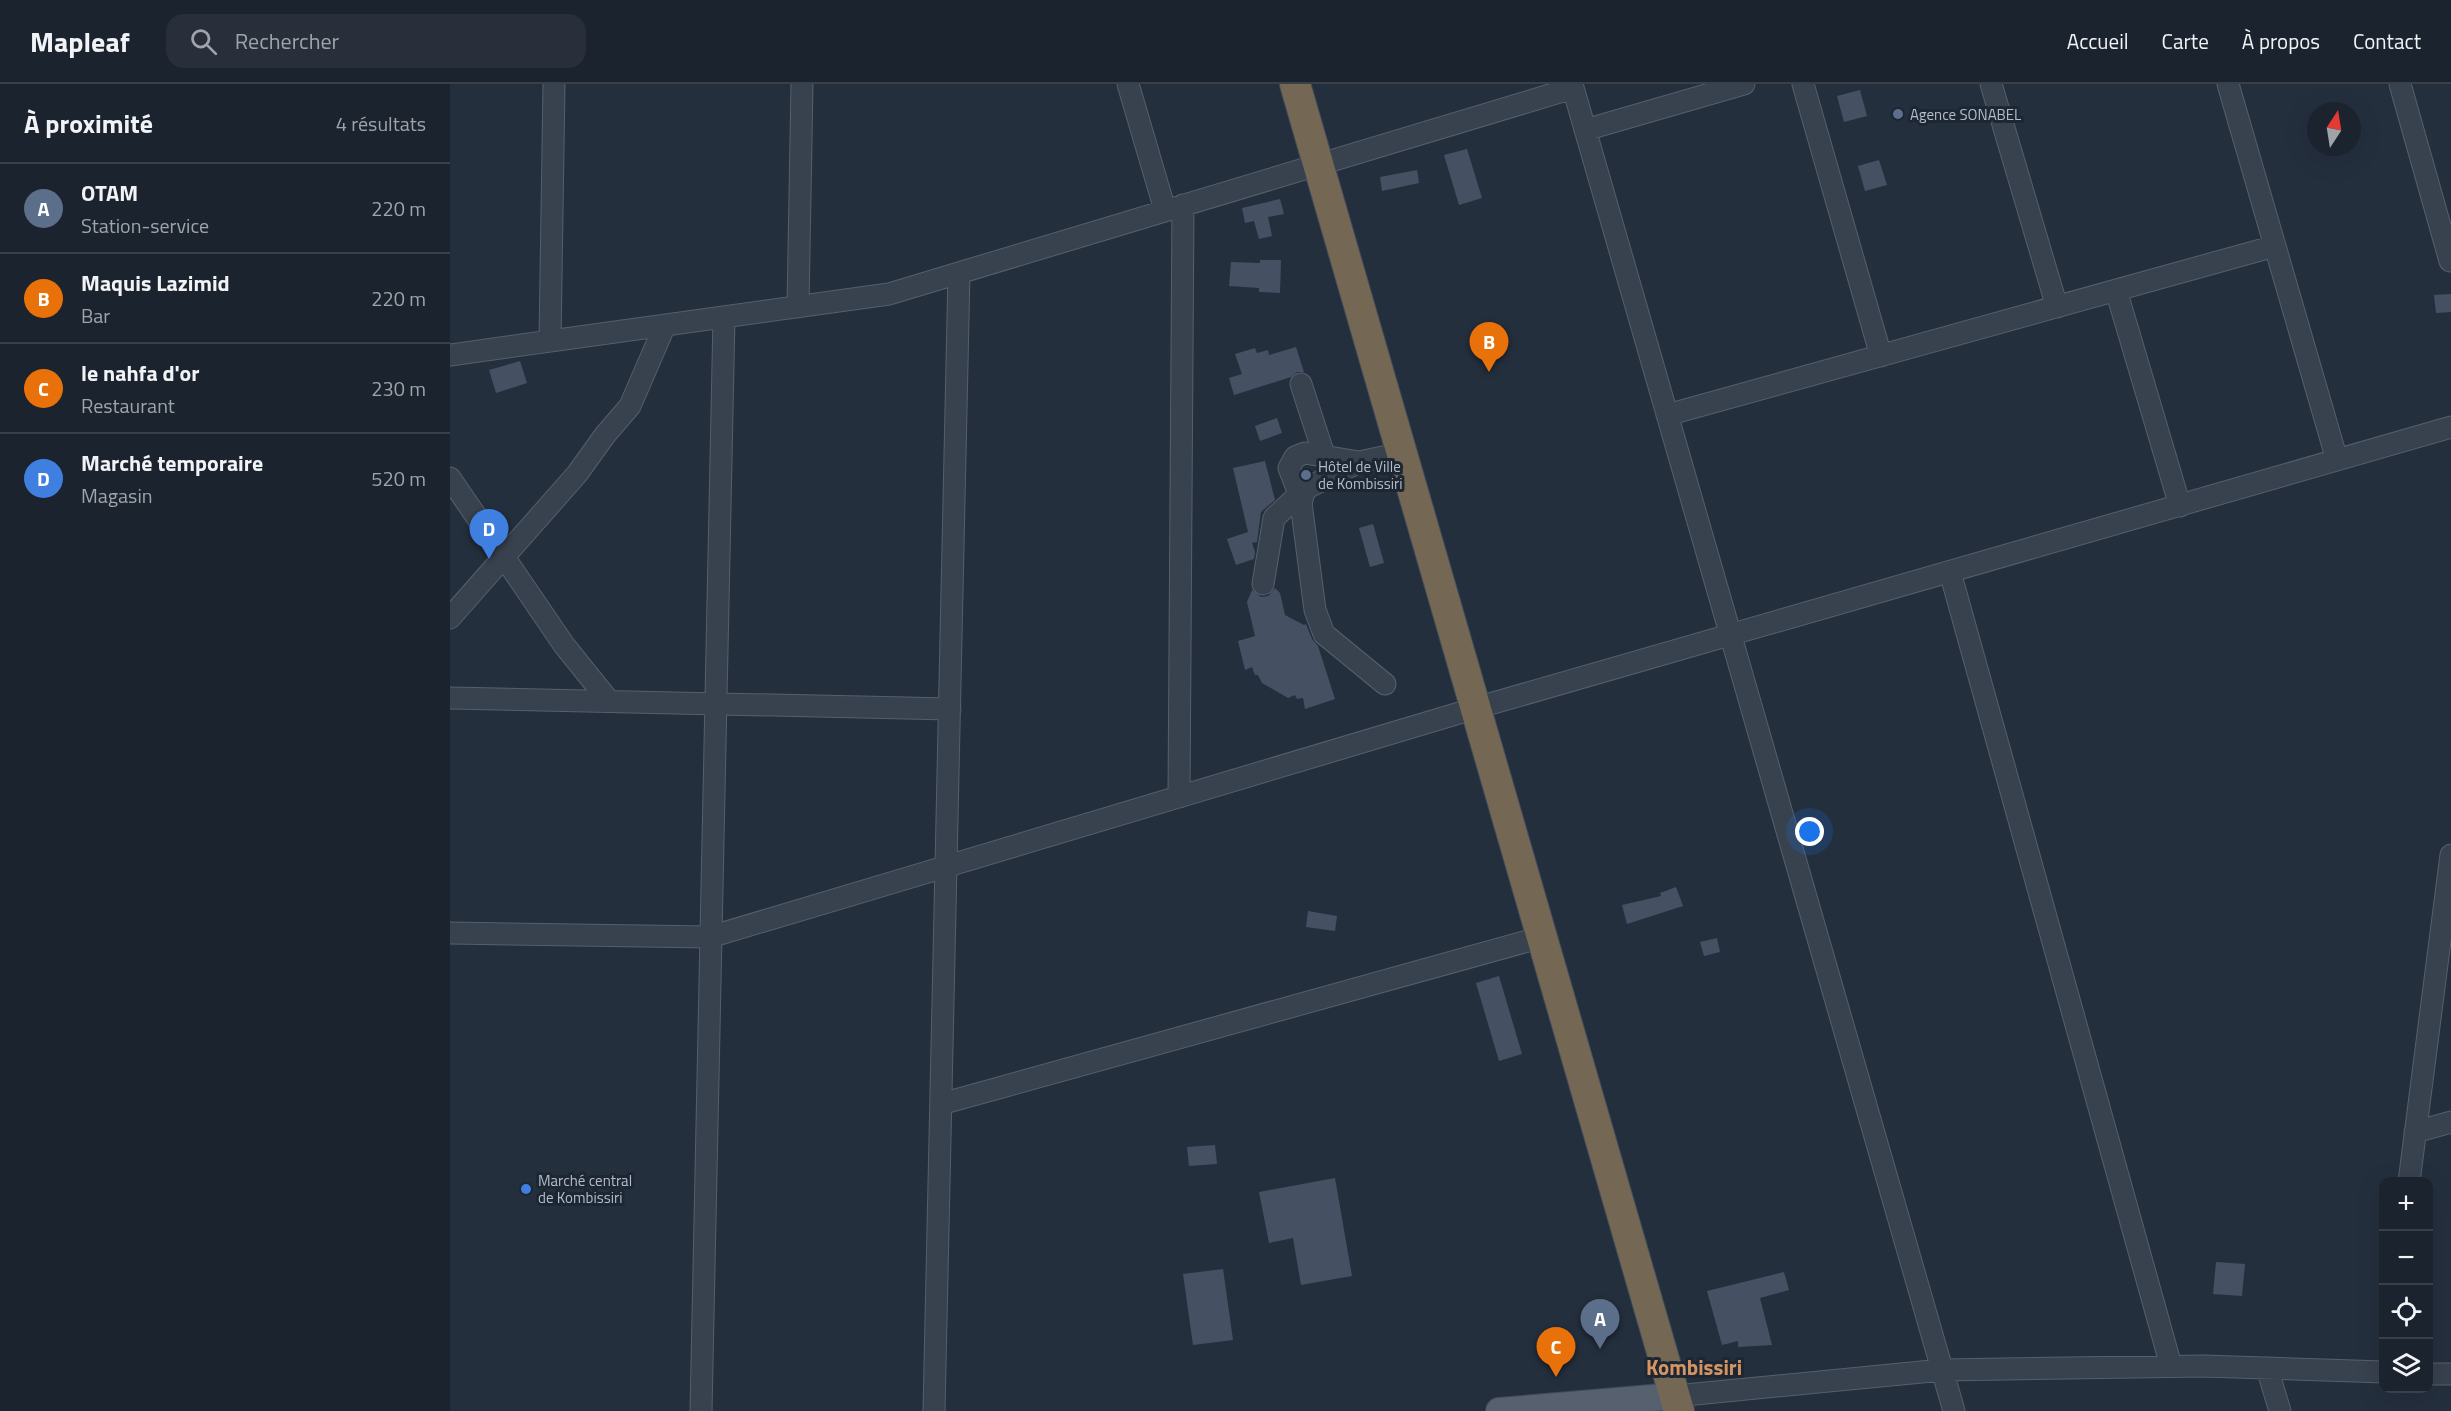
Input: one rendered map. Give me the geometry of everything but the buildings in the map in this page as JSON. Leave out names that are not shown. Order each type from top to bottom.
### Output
[{"type":"highway","points":[[1295,84],[1677,1404]]},
{"type":"main road","points":[[1499,1411],[1677,1404]]},
{"type":"street","points":[[550,341],[554,84]]},
{"type":"street","points":[[798,307],[802,84]]},
{"type":"street","points":[[1128,84],[1174,208],[1179,797]]},
{"type":"street","points":[[1585,130],[1744,84]]},
{"type":"street","points":[[1803,84],[1881,356]]},
{"type":"street","points":[[1991,84],[2057,307]]},
{"type":"street","points":[[2228,84],[2337,460]]},
{"type":"street","points":[[2400,84],[2450,261]]},
{"type":"street","points":[[450,356],[889,294],[1573,86],[1954,1411]]},
{"type":"street","points":[[1667,415],[2275,246]]},
{"type":"street","points":[[934,1411],[959,273]]},
{"type":"street","points":[[2116,290],[2180,506]]},
{"type":"street","points":[[701,1411],[724,317]]},
{"type":"street","points":[[450,618],[577,474],[605,435],[630,406],[665,325]]},
{"type":"street","points":[[1301,384],[1325,458]]},
{"type":"street","points":[[450,933],[710,937],[1476,708],[2451,428]]},
{"type":"street","points":[[1305,489],[1296,486],[1289,468],[1295,457],[1305,453],[1359,462]]},
{"type":"street","points":[[1263,584],[1274,518],[1305,489],[1359,462],[1402,453]]},
{"type":"street","points":[[450,478],[564,645],[609,702]]},
{"type":"street","points":[[1305,489],[1301,503],[1315,610],[1324,634],[1385,684]]},
{"type":"street","points":[[1950,572],[2171,1366]]},
{"type":"street","points":[[450,698],[950,710]]},
{"type":"street","points":[[2410,1177],[2445,947],[2451,855]]},
{"type":"street","points":[[941,1104],[1542,937]]},
{"type":"street","points":[[2415,1132],[2451,1122]]},
{"type":"street","points":[[1677,1404],[1942,1370],[2171,1366],[2379,1372]]},
{"type":"street","points":[[2267,1368],[2280,1411]]},
{"type":"street","points":[[2433,1374],[2451,1374]]},
{"type":"place","name":"Agence SONABEL","points":[[1898,114]]},
{"type":"place","name":"Maquis Lazimid","points":[[1489,372]]},
{"type":"place","name":"Hôtel de Ville de Kombissiri","points":[[1306,475]]},
{"type":"place","name":"Marché temporaire","points":[[489,559]]},
{"type":"place","name":"Marché central de Kombissiri","points":[[526,1189]]},
{"type":"place","name":"OTAM","points":[[1600,1349]]},
{"type":"place","name":"le nahfa d'or","points":[[1556,1377]]},
{"type":"district","name":"Kombissiri","points":[[1694,1367]]}]
